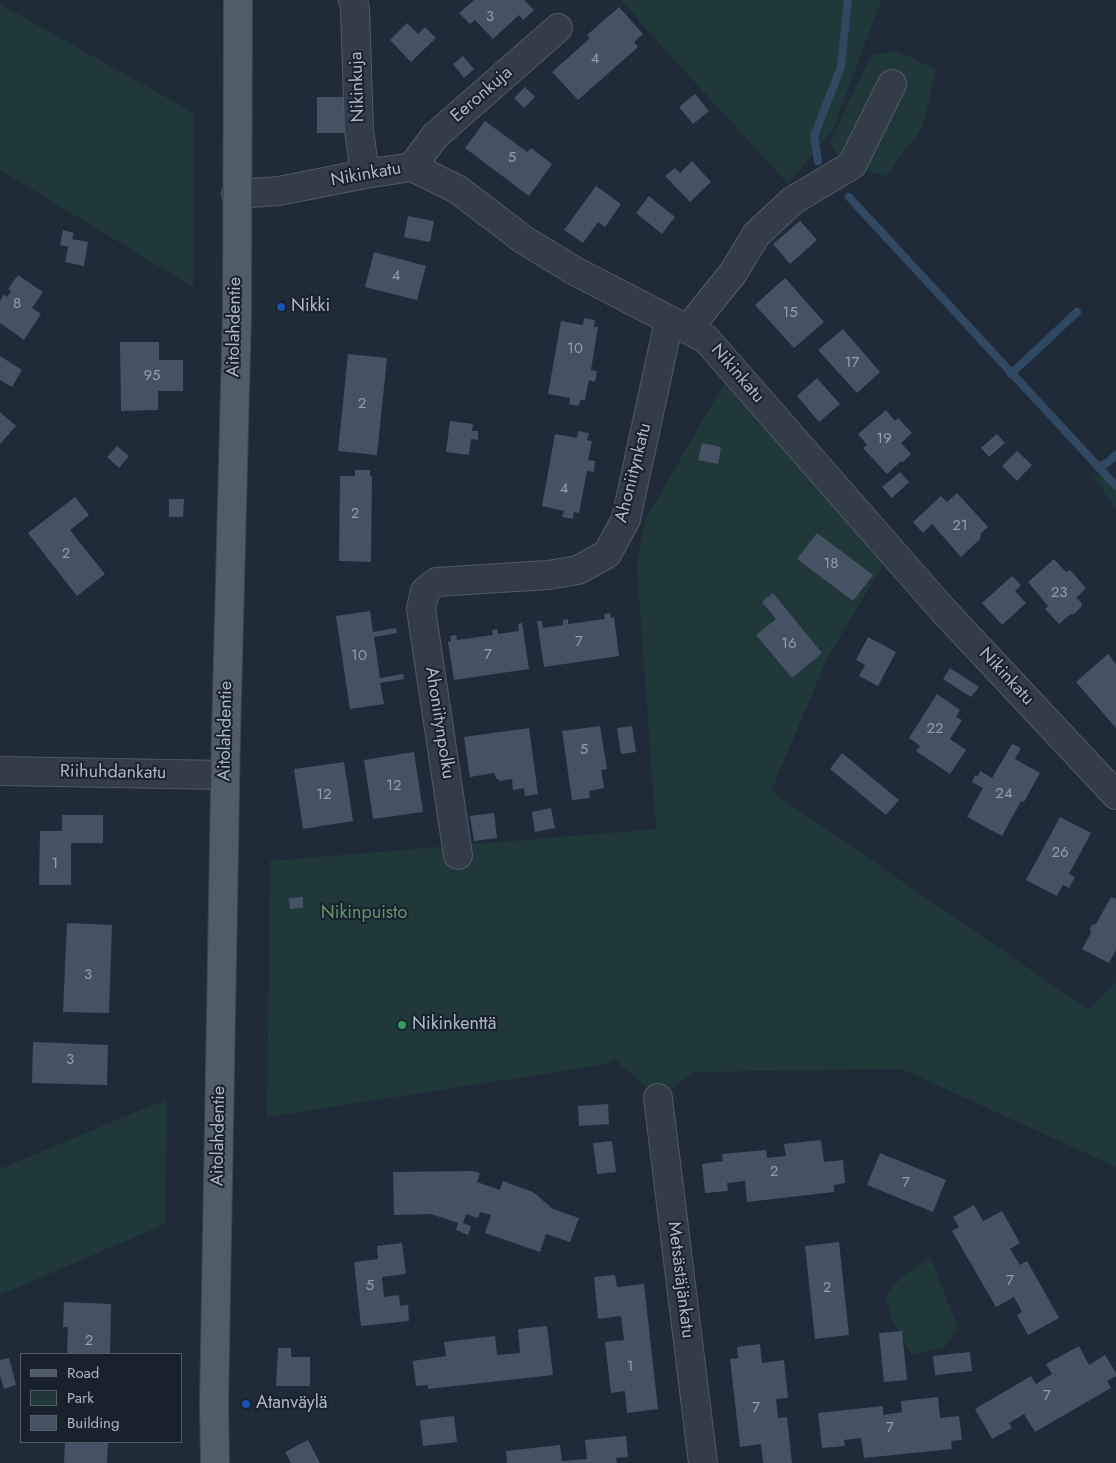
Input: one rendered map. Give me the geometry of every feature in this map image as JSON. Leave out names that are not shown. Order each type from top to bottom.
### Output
[{"type":"main road","name":"Aitolahdentie","points":[[215,1463],[225,775],[237,312],[238,0]]},
{"type":"street","name":"Nikinkuja","points":[[353,0],[355,10],[359,130],[364,174]]},
{"type":"street","name":"Eeronkuja","points":[[412,167],[435,136],[558,28]]},
{"type":"street","points":[[678,325],[734,273],[756,235],[792,202],[852,165],[892,84]]},
{"type":"street","name":"Nikinkatu","points":[[236,194],[279,191],[364,174],[412,167],[457,189],[524,240],[573,270],[706,339],[942,609],[1116,795]]},
{"type":"street","name":"Ahoniitynkatu","points":[[426,591],[436,582],[548,575],[578,570],[608,554],[626,519],[678,325]]},
{"type":"street","name":"Ahoniitynpolku","points":[[426,591],[421,609],[458,855]]},
{"type":"street","name":"Riihuhdankatu","points":[[0,771],[225,775]]},
{"type":"street","name":"Metsästäjänkatu","points":[[658,1098],[703,1463]]},
{"type":"green space","points":[[622,0],[882,0],[833,129],[788,184],[646,29]]},
{"type":"green space","points":[[0,4],[194,113],[193,287],[0,170]]},
{"type":"green space","points":[[897,51],[936,69],[923,126],[886,176],[848,164],[838,156],[830,142],[871,55]]},
{"type":"green space","name":"Nikinpuisto","points":[[725,382],[884,563],[828,657],[771,791],[1089,1010],[1116,982],[1116,1167],[902,1069],[695,1072],[667,1092],[657,1096],[614,1059],[608,1064],[267,1117],[270,861],[656,829],[637,567],[645,520]]},
{"type":"green space","points":[[1092,474],[1116,480],[1116,510]]},
{"type":"green space","points":[[167,1099],[165,1224],[0,1295],[0,1169]]},
{"type":"green space","points":[[930,1256],[958,1328],[945,1347],[912,1355],[892,1319],[886,1296],[898,1281]]},
{"type":"building","points":[[474,0],[524,0],[534,10],[523,20],[519,15],[493,39],[475,20],[470,24],[459,13]]},
{"type":"building","points":[[619,7],[643,34],[634,42],[638,47],[578,100],[552,72],[590,38],[587,35]]},
{"type":"building","points":[[407,23],[418,34],[425,27],[436,38],[411,62],[390,40]]},
{"type":"building","points":[[463,56],[474,69],[464,78],[453,64]]},
{"type":"building","points":[[525,87],[535,97],[524,108],[514,98]]},
{"type":"building","points":[[695,94],[709,111],[693,124],[679,107]]},
{"type":"building","points":[[317,97],[344,97],[344,133],[317,133]]},
{"type":"building","points":[[485,121],[527,152],[531,148],[552,164],[529,196],[465,148]]},
{"type":"building","points":[[692,161],[711,182],[690,202],[665,176],[675,168],[680,173]]},
{"type":"building","points":[[596,186],[621,204],[605,227],[598,222],[583,243],[564,230]]},
{"type":"building","points":[[649,196],[675,217],[662,234],[636,213]]},
{"type":"building","points":[[408,216],[434,221],[430,242],[404,237]]},
{"type":"building","points":[[800,221],[817,240],[790,264],[773,244]]},
{"type":"building","points":[[63,230],[74,233],[72,239],[88,242],[84,266],[65,262],[68,247],[60,245]]},
{"type":"building","points":[[374,252],[426,266],[417,300],[365,287]]},
{"type":"building","points":[[18,275],[43,292],[32,308],[41,314],[24,340],[0,323],[0,301],[4,294],[7,297],[11,291],[8,289]]},
{"type":"building","points":[[785,278],[824,322],[794,348],[755,305]]},
{"type":"building","points":[[584,318],[595,320],[594,327],[598,327],[591,370],[597,371],[595,382],[589,380],[585,400],[580,400],[579,406],[569,404],[570,398],[548,394],[561,321],[583,325]]},
{"type":"building","points":[[843,329],[880,372],[857,393],[818,350]]},
{"type":"building","points":[[120,342],[159,342],[159,360],[183,360],[183,391],[158,391],[158,410],[121,411]]},
{"type":"building","points":[[348,354],[387,358],[377,455],[338,451]]},
{"type":"building","points":[[0,356],[22,370],[12,387],[0,380]]},
{"type":"building","points":[[817,378],[840,404],[819,422],[797,396]]},
{"type":"building","points":[[886,410],[895,421],[898,418],[912,433],[901,443],[911,454],[887,474],[863,448],[867,445],[858,434]]},
{"type":"building","points":[[0,412],[16,426],[0,444]]},
{"type":"building","points":[[450,421],[473,424],[472,431],[478,431],[478,440],[471,439],[469,455],[446,452]]},
{"type":"building","points":[[578,431],[589,433],[587,440],[592,441],[588,460],[595,461],[594,472],[587,471],[579,513],[574,512],[573,519],[562,517],[564,511],[542,506],[555,434],[577,438]]},
{"type":"building","points":[[997,434],[1005,443],[989,457],[981,448]]},
{"type":"building","points":[[702,443],[721,447],[718,464],[698,460]]},
{"type":"building","points":[[117,446],[129,456],[119,468],[107,457]]},
{"type":"building","points":[[1017,451],[1032,465],[1017,481],[1002,466]]},
{"type":"building","points":[[355,470],[370,470],[370,476],[372,476],[371,562],[339,561],[340,476],[355,476]]},
{"type":"building","points":[[900,472],[909,482],[892,498],[882,487]]},
{"type":"building","points":[[957,493],[988,527],[981,533],[980,539],[961,557],[932,524],[923,533],[913,522],[941,496],[947,502]]},
{"type":"building","points":[[75,497],[89,515],[70,530],[105,574],[77,596],[28,533]]},
{"type":"building","points":[[169,499],[184,499],[183,517],[169,517]]},
{"type":"building","points":[[817,533],[873,575],[853,601],[797,559]]},
{"type":"building","points":[[1054,559],[1066,572],[1070,570],[1086,588],[1076,598],[1082,603],[1081,607],[1059,624],[1045,609],[1048,606],[1028,582]]},
{"type":"building","points":[[1012,576],[1021,585],[1015,591],[1026,603],[1002,625],[982,603]]},
{"type":"building","points":[[773,593],[822,653],[792,678],[756,635],[776,619],[762,602]]},
{"type":"building","points":[[370,611],[373,632],[396,628],[397,633],[374,637],[380,678],[403,674],[404,679],[380,683],[384,704],[350,709],[336,616]]},
{"type":"building","points":[[610,613],[611,618],[614,617],[619,656],[544,667],[537,621],[542,621],[543,628],[563,625],[563,620],[568,619],[568,624],[605,619],[604,614]]},
{"type":"building","points":[[522,623],[529,669],[454,680],[448,642],[451,641],[450,636],[456,635],[457,640],[493,635],[492,630],[497,629],[498,634],[519,631],[518,624]]},
{"type":"building","points":[[868,637],[896,652],[878,686],[859,676],[865,665],[856,660]]},
{"type":"building","points":[[1108,654],[1116,664],[1116,728],[1076,682]]},
{"type":"building","points":[[950,668],[979,687],[971,697],[943,679]]},
{"type":"building","points":[[937,694],[960,710],[956,717],[962,720],[950,739],[966,750],[950,774],[916,751],[920,746],[909,738]]},
{"type":"building","points":[[600,726],[607,769],[601,770],[604,788],[589,791],[590,798],[572,800],[562,731]]},
{"type":"building","points":[[632,726],[636,752],[621,754],[617,728]]},
{"type":"building","points":[[529,728],[538,794],[525,796],[524,788],[513,790],[512,779],[500,781],[494,773],[470,777],[464,737]]},
{"type":"building","points":[[1012,744],[1021,748],[1015,759],[1040,773],[1024,802],[1021,801],[1002,836],[967,817],[983,788],[972,782],[975,775],[978,777],[980,771],[992,778]]},
{"type":"building","points":[[414,752],[423,812],[373,819],[364,760]]},
{"type":"building","points":[[842,753],[899,800],[886,815],[830,769]]},
{"type":"building","points":[[344,762],[353,821],[303,829],[294,769]]},
{"type":"building","points":[[551,808],[555,828],[535,832],[532,812]]},
{"type":"building","points":[[494,813],[497,838],[474,841],[470,816]]},
{"type":"building","points":[[62,815],[103,815],[103,843],[71,843],[71,885],[39,885],[40,831],[62,831]]},
{"type":"building","points":[[1060,817],[1091,833],[1069,874],[1075,877],[1069,888],[1063,885],[1057,896],[1026,880]]},
{"type":"building","points":[[303,897],[303,908],[290,909],[289,898]]},
{"type":"building","points":[[1111,897],[1116,899],[1116,950],[1109,963],[1082,949],[1091,933],[1092,925],[1096,924]]},
{"type":"building","points":[[67,923],[112,925],[109,1013],[63,1012]]},
{"type":"building","points":[[33,1042],[108,1045],[107,1085],[32,1083]]},
{"type":"building","points":[[608,1104],[609,1124],[579,1126],[578,1106]]},
{"type":"building","points":[[821,1140],[824,1162],[843,1160],[845,1183],[834,1185],[834,1192],[747,1202],[745,1181],[727,1183],[728,1191],[705,1193],[702,1164],[723,1161],[722,1154],[766,1150],[767,1158],[786,1156],[784,1144]]},
{"type":"building","points":[[612,1141],[616,1172],[597,1174],[593,1143]]},
{"type":"building","points":[[880,1153],[946,1180],[933,1212],[867,1185]]},
{"type":"building","points":[[472,1171],[480,1173],[477,1182],[500,1190],[503,1181],[533,1192],[553,1209],[579,1218],[570,1242],[546,1234],[540,1252],[485,1233],[491,1215],[480,1212],[478,1218],[466,1214],[463,1223],[471,1226],[468,1235],[456,1230],[458,1223],[431,1214],[394,1215],[393,1172]]},
{"type":"building","points":[[974,1205],[983,1221],[1002,1211],[1020,1243],[1010,1249],[1020,1265],[1027,1261],[1059,1318],[1028,1335],[1017,1315],[1022,1312],[1014,1297],[996,1307],[952,1231],[959,1227],[953,1217]]},
{"type":"building","points":[[839,1242],[849,1335],[815,1339],[805,1246]]},
{"type":"building","points":[[402,1243],[406,1274],[382,1277],[384,1297],[399,1295],[400,1306],[408,1305],[409,1321],[361,1326],[354,1262],[378,1259],[377,1246]]},
{"type":"building","points":[[615,1275],[617,1287],[644,1284],[658,1409],[627,1413],[625,1391],[611,1393],[605,1342],[624,1340],[621,1316],[598,1319],[594,1277]]},
{"type":"building","points":[[64,1302],[111,1304],[110,1353],[67,1353],[68,1327],[63,1327]]},
{"type":"building","points":[[547,1326],[553,1375],[428,1389],[428,1385],[416,1386],[413,1361],[446,1356],[444,1342],[495,1336],[497,1355],[520,1353],[518,1329]]},
{"type":"building","points":[[902,1331],[907,1380],[884,1382],[879,1333]]},
{"type":"building","points":[[760,1344],[762,1363],[784,1360],[788,1398],[776,1399],[778,1418],[787,1417],[792,1463],[763,1463],[761,1444],[740,1447],[730,1359],[738,1358],[737,1347]]},
{"type":"building","points":[[1079,1346],[1089,1365],[1105,1355],[1116,1373],[1116,1376],[1107,1381],[1111,1388],[1035,1432],[1024,1414],[1009,1423],[1012,1428],[992,1439],[975,1409],[1031,1376],[1036,1384],[1052,1374],[1046,1364]]},
{"type":"building","points":[[278,1348],[291,1348],[291,1357],[310,1357],[310,1386],[276,1386]]},
{"type":"building","points":[[970,1352],[972,1371],[935,1375],[933,1356]]},
{"type":"building","points":[[9,1358],[16,1385],[4,1389],[0,1375],[0,1360]]},
{"type":"building","points":[[938,1397],[940,1418],[959,1416],[962,1440],[951,1441],[952,1449],[864,1458],[861,1438],[844,1440],[845,1446],[822,1448],[818,1413],[883,1406],[883,1415],[902,1412],[901,1401]]},
{"type":"building","points":[[454,1416],[457,1442],[423,1446],[420,1420]]},
{"type":"building","points":[[626,1436],[628,1457],[616,1458],[617,1463],[507,1463],[506,1451],[560,1445],[562,1461],[587,1459],[585,1440]]},
{"type":"building","points":[[308,1440],[320,1463],[291,1463],[285,1452]]},
{"type":"building","points":[[65,1443],[108,1443],[107,1463],[64,1463]]},
{"type":"waterway","points":[[818,161],[814,136],[841,67],[848,0]]},
{"type":"waterway","points":[[849,197],[1116,486]]},
{"type":"waterway","points":[[1011,374],[1077,312]]},
{"type":"waterway","points":[[1098,467],[1107,463],[1116,455]]},
{"type":"place","name":"Nikki","points":[[281,307]]},
{"type":"place","name":"Nikinkenttä","points":[[402,1025]]},
{"type":"place","name":"Atanväylä","points":[[246,1404]]}]
